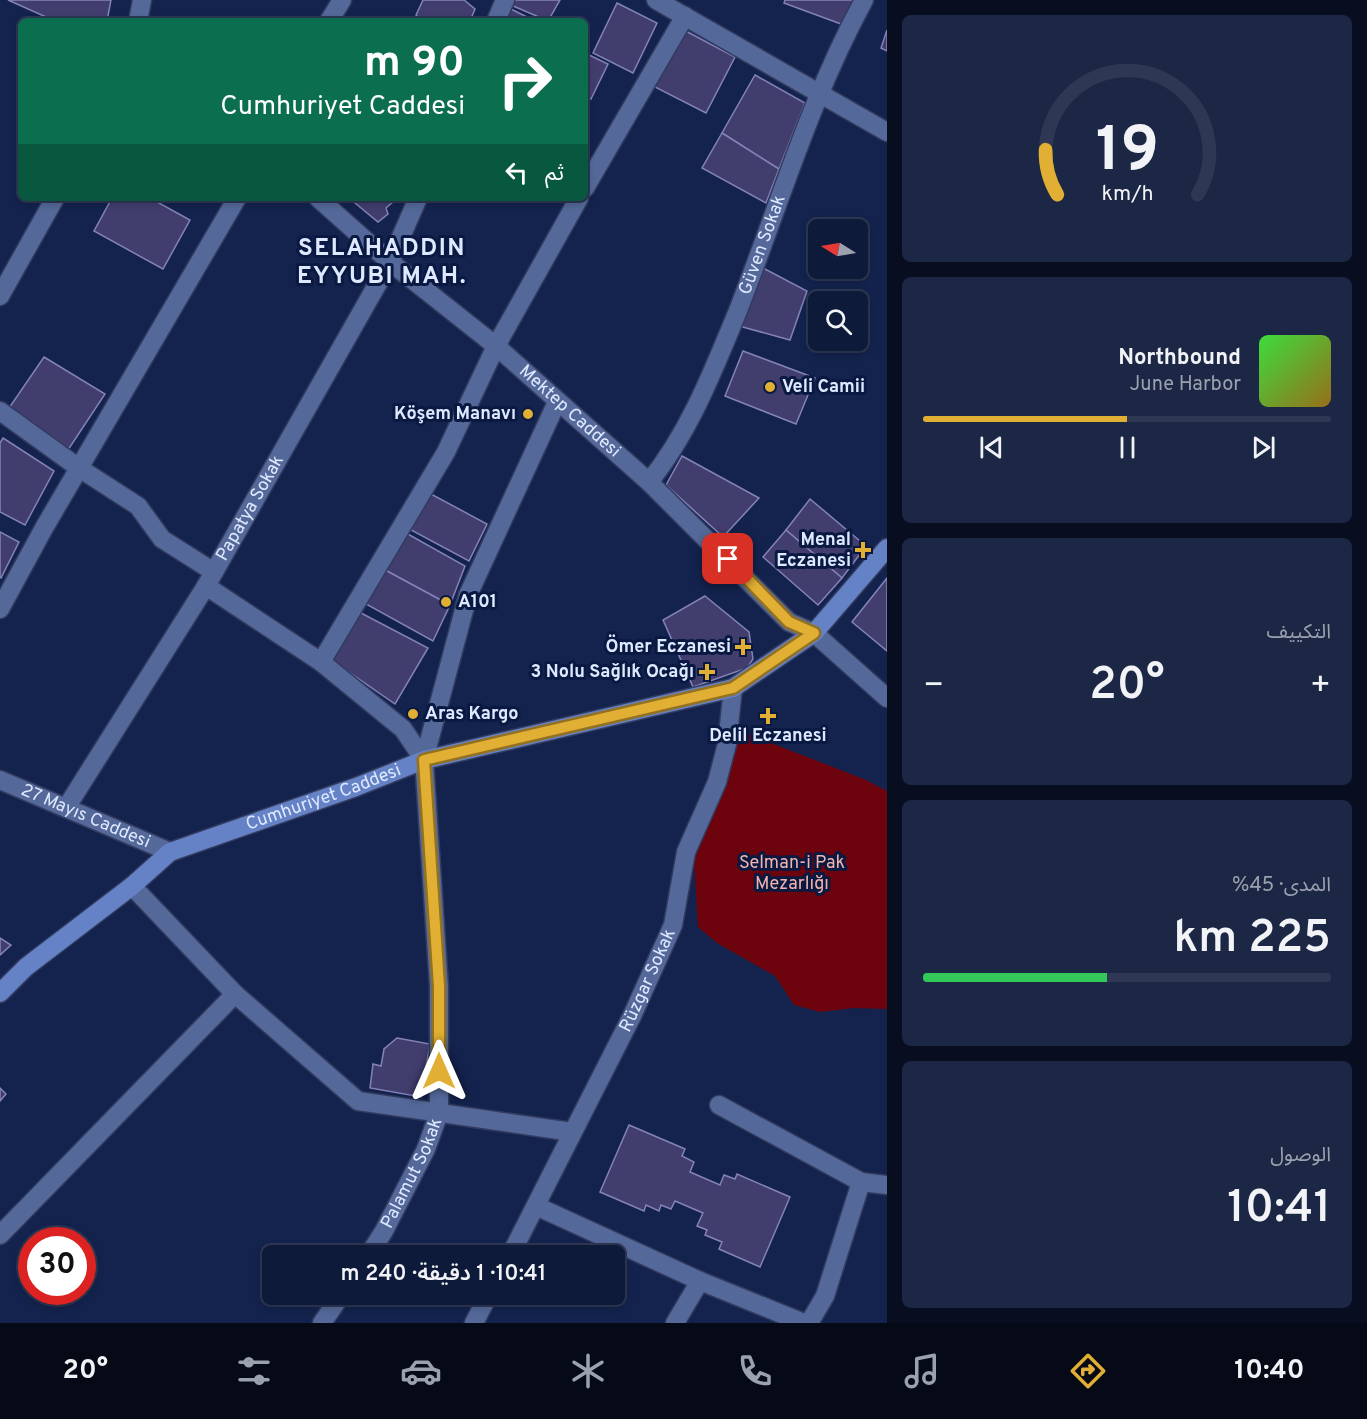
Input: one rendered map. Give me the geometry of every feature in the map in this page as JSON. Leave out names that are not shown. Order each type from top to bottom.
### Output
[{"type":"main road","name":"Cumhuriyet Caddesi","points":[[0,993],[26,967],[132,886],[170,852],[356,787],[424,760],[733,688],[814,633],[887,548]]},
{"type":"street","points":[[139,18],[142,0]]},
{"type":"street","points":[[331,18],[342,0]]},
{"type":"street","points":[[497,18],[505,0]]},
{"type":"street","points":[[656,0],[887,132]]},
{"type":"street","name":"Güven Sokak","points":[[649,482],[670,457],[714,370],[820,94],[864,0]]},
{"type":"street","points":[[588,183],[685,16]]},
{"type":"street","points":[[0,296],[53,201]]},
{"type":"street","points":[[0,609],[79,468],[235,201]]},
{"type":"street","name":"Mektep Caddesi","points":[[321,201],[390,262],[496,346],[556,402],[649,482],[789,622],[814,633],[887,698]]},
{"type":"street","name":"Papatya Sokak","points":[[66,808],[210,579],[390,262],[417,201]]},
{"type":"street","points":[[321,662],[446,452],[496,346],[577,201]]},
{"type":"street","points":[[424,760],[468,595],[556,402]]},
{"type":"street","points":[[0,411],[79,468],[138,506],[162,539],[210,579],[321,662],[403,729],[424,760]]},
{"type":"street","name":"Rüzgar Sokak","points":[[516,1245],[632,1016],[673,925],[686,852],[717,782],[727,744],[733,688]]},
{"type":"street","name":"Palamut Sokak","points":[[375,1245],[410,1180],[439,1113],[439,986],[424,760]]},
{"type":"street","name":"27 Mayıs Caddesi","points":[[0,780],[170,852]]},
{"type":"street","points":[[132,886],[235,994],[358,1101],[572,1132]]},
{"type":"street","points":[[0,1235],[235,994]]},
{"type":"street","points":[[719,1105],[861,1182],[887,1185]]},
{"type":"street","points":[[809,1323],[825,1296],[861,1182]]},
{"type":"street","points":[[536,1206],[700,1281],[804,1323]]},
{"type":"street","points":[[675,1323],[700,1281]]},
{"type":"street","points":[[322,1323],[334,1305]]},
{"type":"street","points":[[474,1323],[483,1305]]},
{"type":"green space","name":"Selman-i Pak Mezarlığı","points":[[738,730],[866,780],[887,791],[887,1009],[854,1008],[820,1012],[794,1005],[775,976],[717,943],[698,927],[694,860],[724,787]]},
{"type":"building","points":[[8,0],[111,0],[108,18],[48,18]]},
{"type":"building","points":[[423,0],[464,0],[475,9],[471,18],[420,18],[416,15]]},
{"type":"building","points":[[513,0],[560,0],[550,18],[541,18],[511,5]]},
{"type":"building","points":[[785,0],[854,0],[841,24],[784,3]]},
{"type":"building","points":[[617,3],[657,23],[633,73],[593,53]]},
{"type":"building","points":[[509,8],[529,18],[504,18]]},
{"type":"building","points":[[682,29],[735,57],[706,113],[653,86]]},
{"type":"building","points":[[887,30],[887,51],[881,48]]},
{"type":"building","points":[[588,54],[608,64],[591,99],[588,98]]},
{"type":"building","points":[[755,75],[805,103],[779,169],[722,133]]},
{"type":"building","points":[[722,133],[779,169],[766,203],[702,168]]},
{"type":"building","points":[[110,201],[155,201],[190,220],[163,269],[94,231]]},
{"type":"building","points":[[353,201],[394,201],[386,208],[388,214],[378,222]]},
{"type":"building","points":[[763,268],[807,291],[790,340],[739,326]]},
{"type":"building","name":"Veli Camii","points":[[743,351],[815,378],[796,424],[725,396]]},
{"type":"building","points":[[44,357],[105,394],[68,450],[9,408]]},
{"type":"building","points":[[3,438],[54,471],[25,525],[0,512],[0,443]]},
{"type":"building","points":[[682,456],[759,498],[723,537],[666,485]]},
{"type":"building","points":[[429,493],[487,524],[469,561],[411,530]]},
{"type":"building","points":[[810,499],[866,546],[842,578],[786,530]]},
{"type":"building","points":[[786,530],[842,578],[818,605],[763,557]]},
{"type":"building","points":[[0,532],[19,542],[1,578],[0,577]]},
{"type":"building","points":[[406,533],[465,566],[450,605],[385,570]]},
{"type":"building","points":[[385,570],[450,605],[433,641],[366,604]]},
{"type":"building","points":[[887,578],[887,651],[852,622]]},
{"type":"building","points":[[705,596],[749,632],[753,659],[747,668],[693,687],[663,620]]},
{"type":"building","points":[[361,613],[428,648],[395,704],[330,659]]},
{"type":"building","points":[[0,938],[11,945],[0,955]]},
{"type":"building","points":[[397,1038],[430,1044],[421,1097],[370,1088],[373,1064],[381,1066],[384,1049]]},
{"type":"building","points":[[0,1088],[6,1094],[0,1101]]},
{"type":"building","points":[[629,1125],[685,1149],[682,1156],[694,1162],[690,1172],[720,1185],[724,1175],[735,1179],[737,1174],[790,1197],[760,1267],[719,1249],[722,1242],[705,1235],[707,1230],[697,1226],[703,1213],[675,1201],[671,1209],[661,1205],[659,1211],[646,1205],[644,1211],[600,1192]]},
{"type":"place","name":"Veli Camii","points":[[770,387]]},
{"type":"place","name":"Köşem Manavı","points":[[528,414]]},
{"type":"place","name":"Menal Eczanesi","points":[[863,550]]},
{"type":"place","name":"A101","points":[[446,602]]},
{"type":"place","name":"Ömer Eczanesi","points":[[743,647]]},
{"type":"place","name":"3 Nolu Sağlık Ocağı","points":[[707,672]]},
{"type":"place","name":"Aras Kargo","points":[[413,714]]},
{"type":"place","name":"Delil Eczanesi","points":[[768,716]]},
{"type":"district","name":"SELAHADDIN EYYUBI MAH.","points":[[382,263]]},
{"type":"route","points":[[439,1071],[439,986],[424,760],[733,688],[814,633],[789,622],[728,559]]}]
